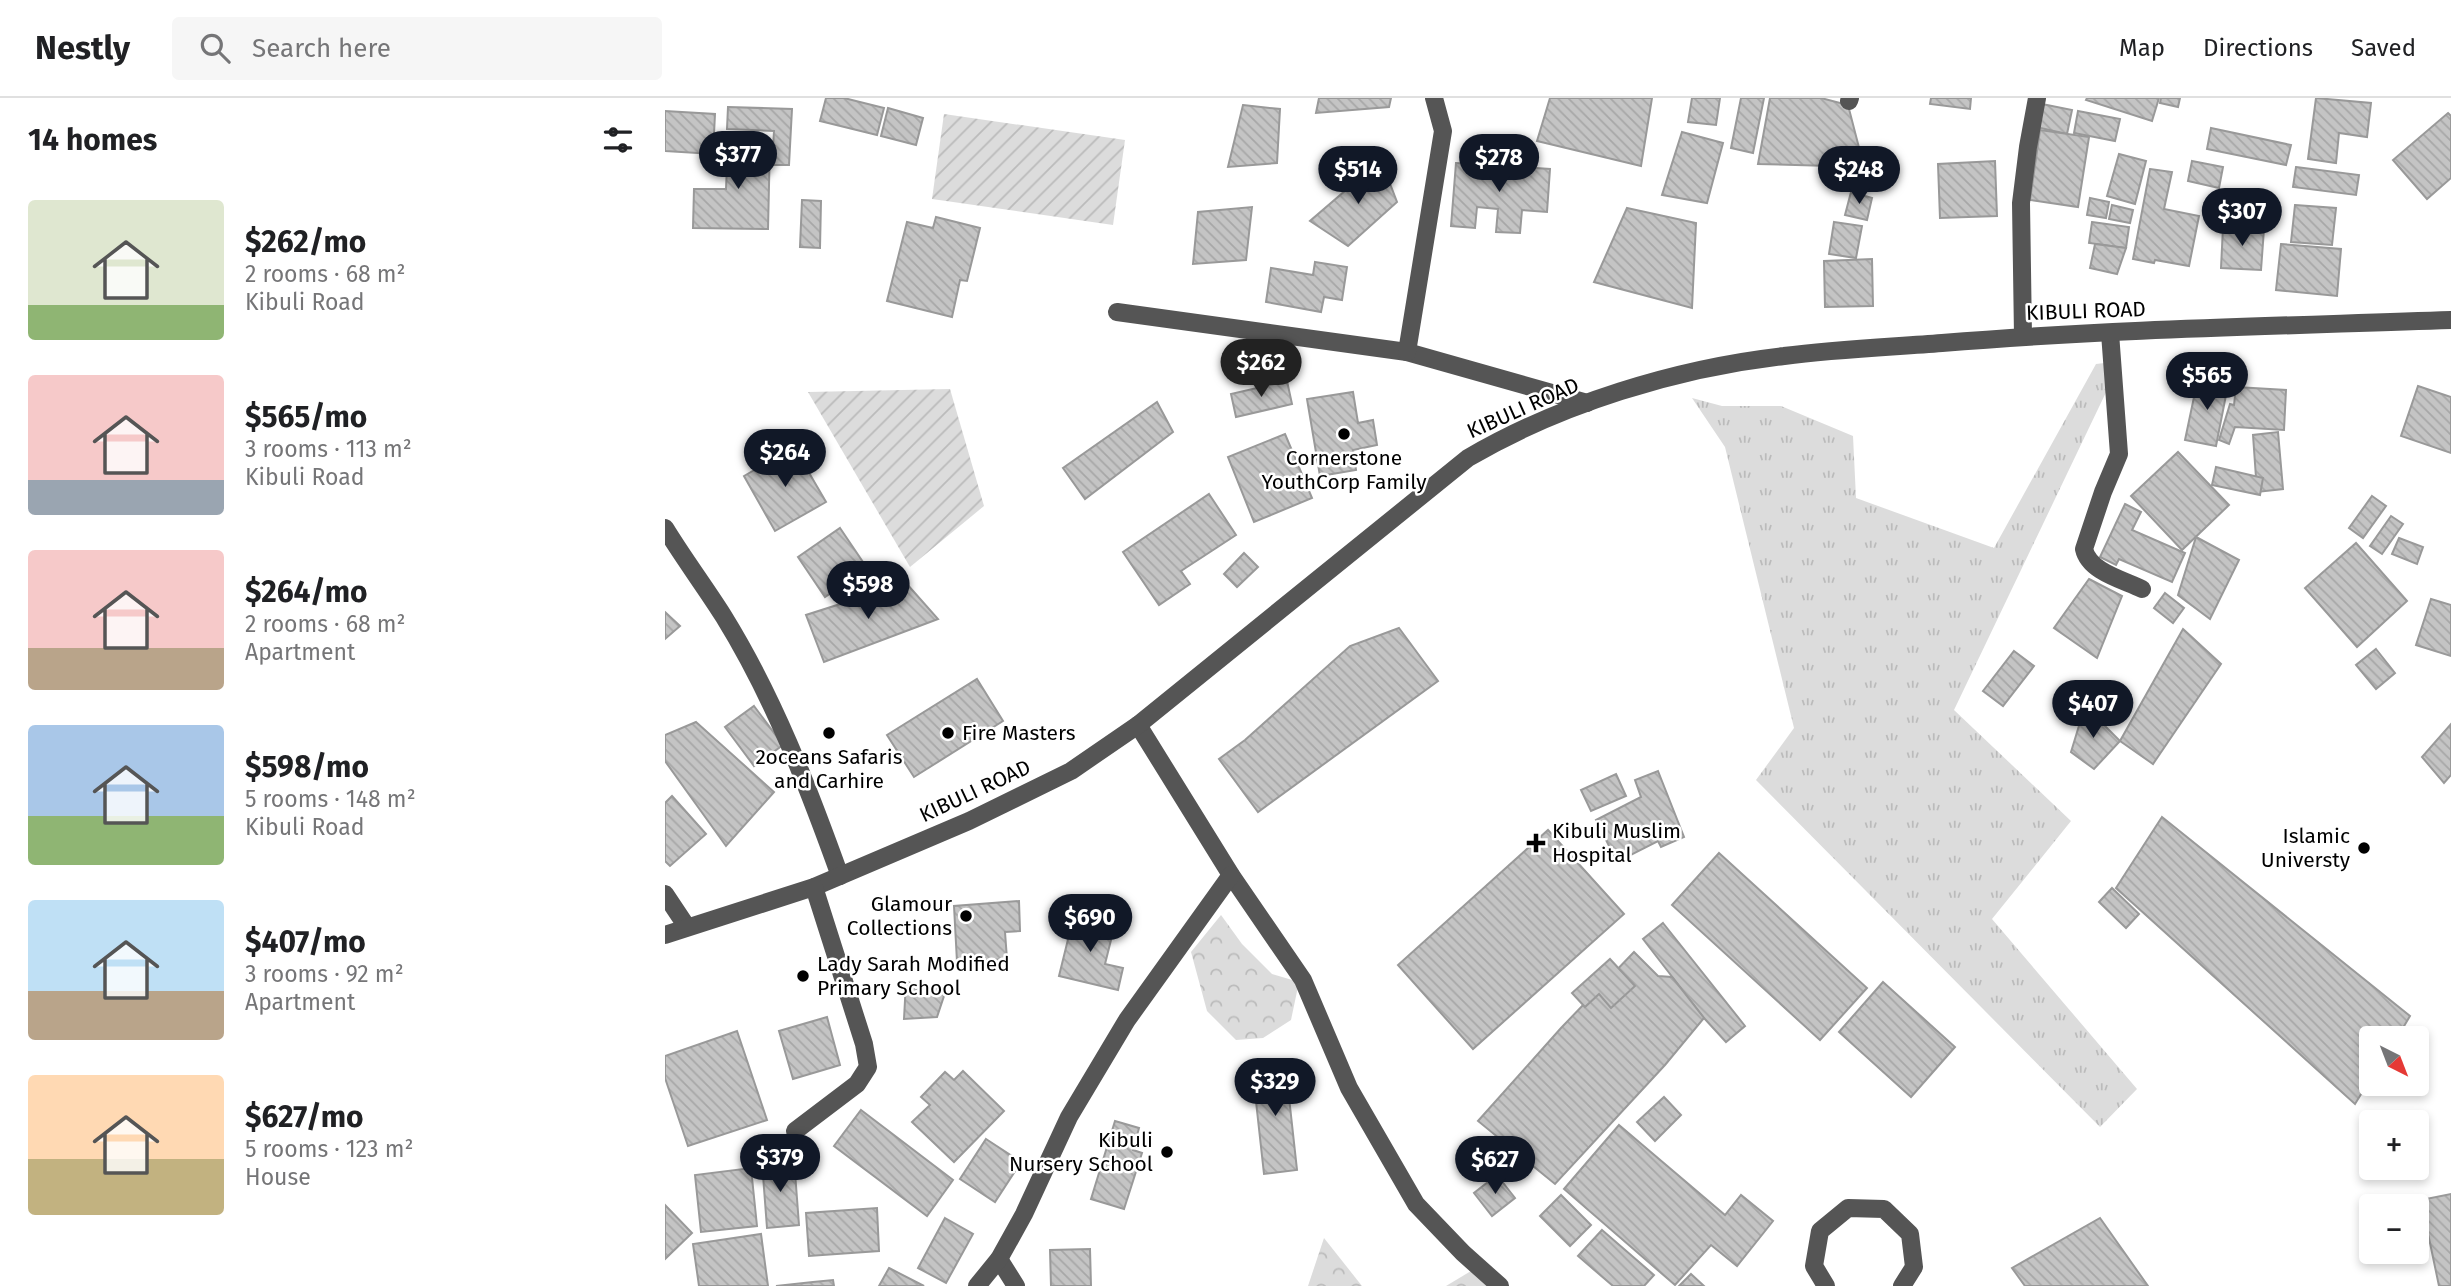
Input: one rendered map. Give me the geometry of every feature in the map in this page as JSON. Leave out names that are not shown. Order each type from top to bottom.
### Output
[{"type":"street","points":[[1407,352],[1443,131],[1434,98]]},
{"type":"street","points":[[2023,336],[2021,203],[2037,98]]},
{"type":"street","points":[[1117,312],[1407,352],[1587,403]]},
{"type":"street","name":"KIBULI ROAD","points":[[665,935],[814,887],[969,821],[1071,771],[1138,725],[1468,458],[1495,443],[1587,403],[1654,382],[1719,366],[1772,357],[2023,336],[2451,320]]},
{"type":"street","points":[[2110,333],[2119,454],[2084,549],[2094,566],[2142,589]]},
{"type":"street","points":[[665,528],[725,619],[772,705],[811,796],[840,876]]},
{"type":"street","points":[[1138,725],[1231,876],[1303,980],[1349,1088],[1416,1204],[1463,1253],[1500,1286]]},
{"type":"street","points":[[977,1286],[999,1259],[1024,1214],[1069,1117],[1120,1031],[1231,876]]},
{"type":"street","points":[[795,1131],[857,1084],[869,1067],[814,887]]},
{"type":"street","points":[[665,894],[687,927]]},
{"type":"street","points":[[1826,1286],[1814,1266],[1820,1230],[1848,1208],[1884,1209],[1910,1234],[1914,1267],[1902,1286]]},
{"type":"street","points":[[999,1259],[1016,1286]]},
{"type":"green space","points":[[944,114],[1125,140],[1113,225],[932,199]]},
{"type":"green space","points":[[2121,361],[1954,710],[2071,821],[1992,919],[2137,1089],[2100,1127],[1756,780],[1794,728],[1725,447],[1692,398],[1722,406],[1781,406],[1853,436],[1856,498],[1994,548],[2096,364]]},
{"type":"green space","points":[[950,389],[984,506],[910,567],[808,392]]},
{"type":"green space","points":[[1221,915],[1242,944],[1272,974],[1299,982],[1291,1020],[1263,1038],[1236,1040],[1207,1011],[1191,952]]},
{"type":"green space","points":[[1324,1238],[1362,1286],[1308,1286]]},
{"type":"green space","points":[[1476,1268],[1490,1286],[1446,1286]]},
{"type":"building","points":[[826,98],[844,98],[884,108],[877,135],[820,121]]},
{"type":"building","points":[[1319,98],[1391,98],[1389,107],[1316,113]]},
{"type":"building","points":[[1550,98],[1652,98],[1641,166],[1537,141]]},
{"type":"building","points":[[1692,98],[1720,98],[1716,125],[1688,122]]},
{"type":"building","points":[[1741,98],[1764,98],[1753,153],[1731,148]]},
{"type":"building","points":[[1770,98],[1821,98],[1848,105],[1864,167],[1758,164]]},
{"type":"building","points":[[1931,98],[1971,98],[1970,109],[1930,104]]},
{"type":"building","points":[[2159,98],[2152,121],[2086,100]]},
{"type":"building","points":[[2161,98],[2180,98],[2178,107],[2160,103]]},
{"type":"building","points":[[2316,98],[2371,103],[2367,137],[2339,133],[2336,163],[2308,159]]},
{"type":"building","points":[[2042,104],[2072,110],[2067,134],[2036,127]]},
{"type":"building","points":[[1243,105],[1280,109],[1277,163],[1228,167]]},
{"type":"building","points":[[728,107],[792,109],[789,165],[772,165],[774,131],[727,129]]},
{"type":"building","points":[[888,108],[923,118],[916,145],[881,136]]},
{"type":"building","points":[[665,111],[715,114],[713,154],[665,151]]},
{"type":"building","points":[[2078,111],[2120,119],[2115,141],[2074,133]]},
{"type":"building","points":[[2448,113],[2451,116],[2451,178],[2427,199],[2393,160]]},
{"type":"building","points":[[2211,128],[2291,145],[2286,165],[2207,149]]},
{"type":"building","points":[[2040,130],[2089,137],[2078,207],[2030,200]]},
{"type":"building","points":[[1682,132],[1723,143],[1707,203],[1662,195]]},
{"type":"building","points":[[728,141],[770,142],[768,229],[693,228],[694,189],[726,189]]},
{"type":"building","points":[[2119,154],[2146,161],[2135,204],[2107,196]]},
{"type":"building","points":[[1381,160],[1397,202],[1348,246],[1310,221]]},
{"type":"building","points":[[1995,161],[1997,216],[1940,218],[1938,164]]},
{"type":"building","points":[[2192,161],[2223,167],[2219,188],[2188,181]]},
{"type":"building","points":[[1456,163],[1550,169],[1547,212],[1522,210],[1520,233],[1496,232],[1498,209],[1477,207],[1475,228],[1451,226]]},
{"type":"building","points":[[2296,167],[2359,175],[2356,195],[2293,187]]},
{"type":"building","points":[[2150,169],[2172,172],[2164,209],[2199,216],[2189,266],[2133,259]]},
{"type":"building","points":[[1851,192],[1872,198],[1867,220],[1845,215]]},
{"type":"building","points":[[2090,198],[2109,202],[2106,218],[2087,215]]},
{"type":"building","points":[[802,200],[821,201],[820,248],[800,247]]},
{"type":"building","points":[[2112,205],[2133,210],[2130,223],[2109,219]]},
{"type":"building","points":[[2295,205],[2336,208],[2332,245],[2291,242]]},
{"type":"building","points":[[1252,207],[1246,260],[1193,264],[1198,212]]},
{"type":"building","points":[[1627,208],[1696,223],[1692,308],[1594,282]]},
{"type":"building","points":[[936,217],[980,228],[967,281],[960,280],[952,317],[887,301],[907,222],[933,228]]},
{"type":"building","points":[[1834,222],[1862,226],[1856,258],[1829,254]]},
{"type":"building","points":[[2092,222],[2129,227],[2126,248],[2089,243]]},
{"type":"building","points":[[2223,227],[2264,229],[2261,270],[2221,268]]},
{"type":"building","points":[[2095,244],[2126,248],[2117,274],[2090,268]]},
{"type":"building","points":[[2281,244],[2341,249],[2337,296],[2276,290]]},
{"type":"building","points":[[1872,259],[1873,306],[1825,307],[1824,261]]},
{"type":"building","points":[[1315,262],[1347,267],[1342,300],[1324,297],[1321,312],[1266,302],[1271,268],[1313,275]]},
{"type":"building","points":[[2198,378],[2228,385],[2216,446],[2185,440]]},
{"type":"building","points":[[1287,381],[1292,404],[1236,417],[1231,394]]},
{"type":"building","points":[[2418,386],[2451,397],[2451,453],[2401,436]]},
{"type":"building","points":[[2236,387],[2286,390],[2284,430],[2235,427],[2229,444],[2219,440],[2230,404],[2234,405]]},
{"type":"building","name":"Cornerstone YouthCorp Family","points":[[1353,392],[1358,423],[1373,420],[1377,445],[1353,450],[1356,470],[1320,476],[1307,399]]},
{"type":"building","points":[[1157,402],[1173,432],[1085,499],[1063,468]]},
{"type":"building","points":[[2278,432],[2283,489],[2257,492],[2253,435]]},
{"type":"building","points":[[1285,434],[1312,498],[1254,522],[1228,457]]},
{"type":"building","points":[[794,447],[826,502],[775,531],[744,476]]},
{"type":"building","points":[[2178,452],[2229,505],[2182,550],[2131,496]]},
{"type":"building","points":[[2216,467],[2263,478],[2260,495],[2212,485]]},
{"type":"building","points":[[1209,494],[1236,535],[1181,571],[1190,584],[1159,605],[1123,552]]},
{"type":"building","points":[[2372,496],[2386,506],[2363,538],[2349,528]]},
{"type":"building","points":[[2125,504],[2141,512],[2132,530],[2185,553],[2172,582],[2119,559],[2116,565],[2100,557]]},
{"type":"building","points":[[2391,516],[2403,524],[2382,554],[2370,546]]},
{"type":"building","points":[[840,528],[867,568],[825,597],[798,557]]},
{"type":"building","points":[[2196,537],[2239,560],[2210,619],[2178,595]]},
{"type":"building","points":[[2399,538],[2423,547],[2417,564],[2392,554]]},
{"type":"building","points":[[2356,543],[2407,601],[2357,647],[2305,588]]},
{"type":"building","points":[[1244,553],[1258,567],[1237,587],[1224,574]]},
{"type":"building","points":[[2089,579],[2122,596],[2097,658],[2054,628]]},
{"type":"building","points":[[906,583],[938,619],[824,662],[806,615]]},
{"type":"building","points":[[2165,593],[2184,608],[2173,623],[2154,608]]},
{"type":"building","points":[[2431,599],[2451,605],[2451,656],[2416,645]]},
{"type":"building","points":[[665,612],[680,626],[665,639]]},
{"type":"building","points":[[1399,628],[1438,681],[1258,812],[1219,759],[1245,740],[1350,646]]},
{"type":"building","points":[[2183,629],[2221,664],[2153,764],[2120,741]]},
{"type":"building","points":[[2376,649],[2395,673],[2376,689],[2356,665]]},
{"type":"building","points":[[2014,651],[2034,666],[2003,706],[1983,691]]},
{"type":"building","points":[[977,679],[1003,721],[914,777],[887,735]]},
{"type":"building","points":[[754,706],[783,745],[754,766],[725,727]]},
{"type":"building","points":[[2085,706],[2120,741],[2094,769],[2071,752]]},
{"type":"building","points":[[696,722],[774,792],[726,846],[665,761],[665,735]]},
{"type":"building","points":[[2451,724],[2451,775],[2444,783],[2422,757]]},
{"type":"building","points":[[1658,771],[1684,837],[1661,847],[1658,841],[1617,862],[1596,820],[1641,797],[1635,780]]},
{"type":"building","points":[[1616,774],[1626,796],[1591,811],[1581,790]]},
{"type":"building","points":[[672,796],[706,834],[670,866],[665,861],[665,803]]},
{"type":"building","points":[[2162,817],[2410,1016],[2404,1026],[2359,1026],[2360,1096],[2355,1104],[2116,888]]},
{"type":"building","points":[[1548,830],[1624,914],[1473,1049],[1398,965]]},
{"type":"building","points":[[1719,853],[1867,988],[1820,1040],[1672,905]]},
{"type":"building","points":[[2112,888],[2139,914],[2126,928],[2099,902]]},
{"type":"building","points":[[1019,901],[1020,931],[1005,932],[1007,959],[957,962],[954,906]]},
{"type":"building","points":[[1074,915],[1115,924],[1105,964],[1123,968],[1118,990],[1059,976]]},
{"type":"building","points":[[1663,923],[1745,1026],[1726,1042],[1643,939]]},
{"type":"building","points":[[1634,952],[1658,976],[1672,977],[1704,1018],[1665,1065],[1555,1184],[1478,1121]]},
{"type":"building","points":[[1610,959],[1635,986],[1611,1008],[1599,994],[1585,1007],[1572,993]]},
{"type":"building","points":[[906,982],[946,990],[937,1017],[904,1019]]},
{"type":"building","points":[[1883,982],[1955,1047],[1911,1097],[1839,1032]]},
{"type":"building","points":[[827,1017],[840,1065],[793,1079],[779,1031]]},
{"type":"building","points":[[737,1031],[767,1120],[688,1146],[665,1078],[665,1056]]},
{"type":"building","points":[[1285,1061],[1297,1170],[1264,1174],[1252,1065]]},
{"type":"building","points":[[963,1071],[1004,1111],[954,1162],[912,1122],[930,1105],[921,1097],[945,1072],[954,1080]]},
{"type":"building","points":[[1664,1097],[1681,1115],[1655,1141],[1637,1122]]},
{"type":"building","points":[[861,1110],[953,1180],[927,1216],[834,1146]]},
{"type":"building","points":[[1115,1121],[1139,1128],[1133,1150],[1142,1153],[1124,1209],[1091,1199]]},
{"type":"building","points":[[1619,1125],[1725,1215],[1741,1195],[1773,1221],[1737,1266],[1711,1245],[1675,1285],[1564,1189]]},
{"type":"building","points":[[986,1139],[1021,1162],[995,1202],[960,1179]]},
{"type":"building","points":[[794,1159],[799,1225],[767,1228],[762,1162]]},
{"type":"building","points":[[751,1168],[757,1226],[701,1232],[695,1175]]},
{"type":"building","points":[[1497,1175],[1515,1198],[1492,1216],[1474,1193]]},
{"type":"building","points":[[2451,1194],[2451,1286],[2439,1286],[2429,1238],[2429,1198]]},
{"type":"building","points":[[1561,1195],[1591,1225],[1570,1246],[1540,1216]]},
{"type":"building","points":[[665,1205],[692,1233],[665,1259]]},
{"type":"building","points":[[877,1208],[879,1251],[809,1256],[806,1213]]},
{"type":"building","points":[[945,1218],[973,1234],[946,1283],[918,1268]]},
{"type":"building","points":[[2100,1218],[2148,1286],[2025,1286],[2012,1268]]},
{"type":"building","points":[[1602,1230],[1654,1275],[1644,1286],[1613,1286],[1578,1256]]},
{"type":"building","points":[[761,1234],[768,1286],[699,1286],[693,1244]]},
{"type":"building","points":[[1090,1249],[1091,1286],[1051,1286],[1050,1250]]},
{"type":"building","points":[[889,1268],[924,1286],[879,1286]]},
{"type":"building","points":[[1691,1274],[1704,1286],[1679,1286]]},
{"type":"building","points":[[833,1280],[834,1286],[776,1286],[813,1282]]},
{"type":"place","name":"Cornerstone YouthCorp Family","points":[[1344,434]]},
{"type":"place","name":"2oceans Safaris and Carhire","points":[[829,733]]},
{"type":"place","name":"Fire Masters","points":[[948,733]]},
{"type":"place","name":"Kibuli Muslim Hospital","points":[[1536,843]]},
{"type":"place","name":"Islamic Universty","points":[[2364,848]]},
{"type":"place","name":"Glamour Collections","points":[[966,916]]},
{"type":"place","name":"Lady Sarah Modified Primary School","points":[[803,976]]},
{"type":"place","name":"Kibuli Nursery School","points":[[1167,1152]]}]
